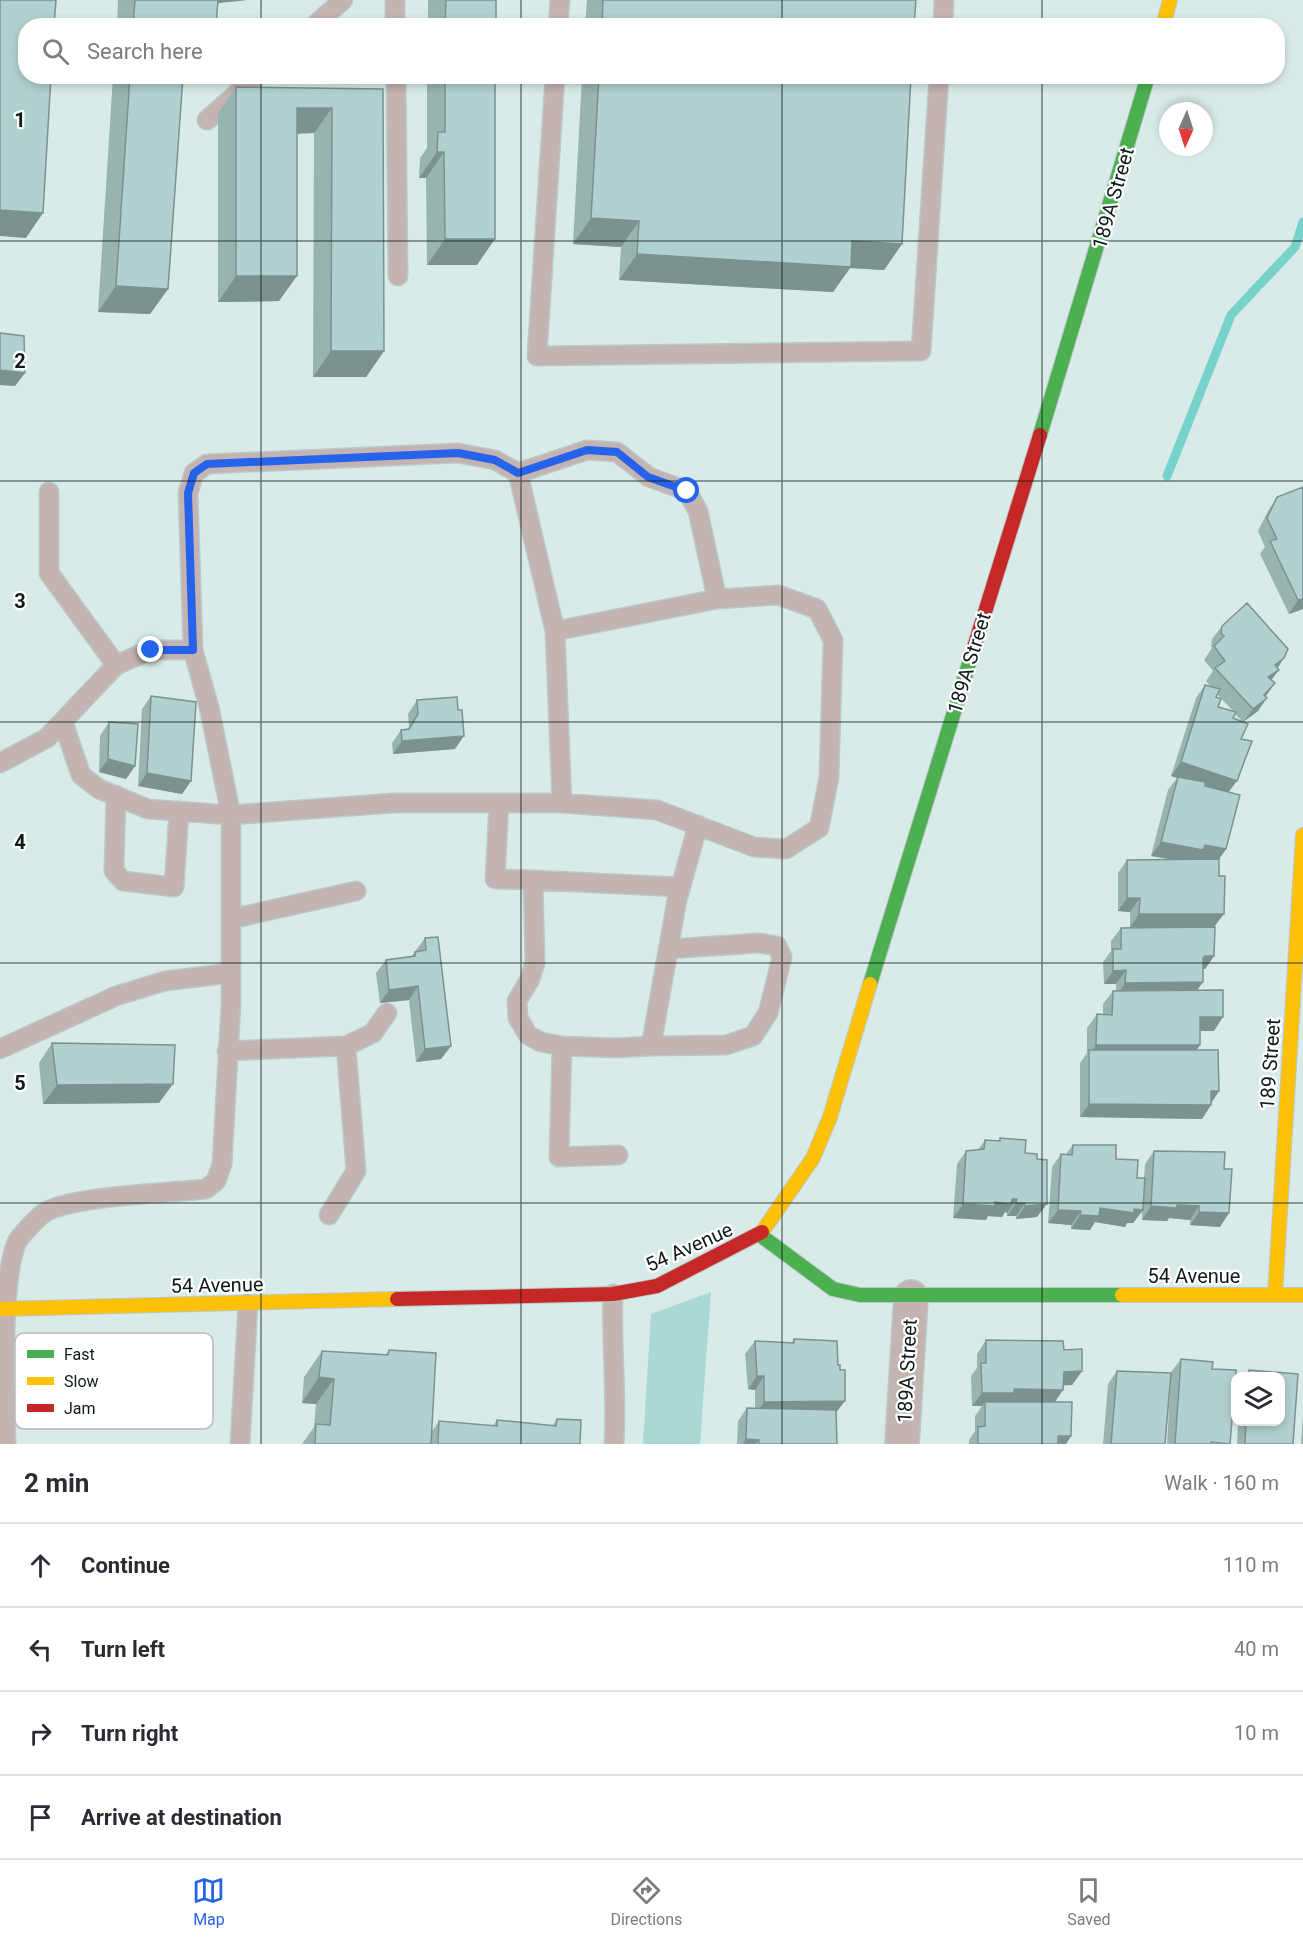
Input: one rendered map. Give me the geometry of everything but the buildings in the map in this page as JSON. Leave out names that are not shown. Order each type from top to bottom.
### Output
[{"type":"street","points":[[1165,18],[1170,0]]},
{"type":"street","name":"189A Street","points":[[760,1235],[813,1158],[830,1117],[992,587],[1053,400],[1146,84]]},
{"type":"street","name":"189 Street","points":[[1275,1295],[1299,963],[1303,835]]},
{"type":"street","name":"54 Avenue","points":[[2,1309],[613,1294],[657,1286],[760,1235],[832,1289],[860,1295],[911,1297],[1303,1295]]},
{"type":"street","name":"189A Street","points":[[902,1444],[911,1297]]},
{"type":"lane","points":[[323,18],[343,0]]},
{"type":"lane","points":[[395,0],[395,18]]},
{"type":"lane","points":[[559,18],[560,0]]},
{"type":"lane","points":[[944,18],[945,0]]},
{"type":"lane","points":[[207,120],[248,84]]},
{"type":"lane","points":[[396,84],[398,276]]},
{"type":"lane","points":[[554,84],[537,356],[921,351],[938,84]]},
{"type":"lane","points":[[518,473],[587,450],[617,452],[648,477],[687,491],[698,511],[717,599]]},
{"type":"lane","points":[[6,1444],[2,1309],[18,1240],[44,1213],[75,1202],[206,1189],[216,1181],[222,1164],[231,973],[231,815],[210,707],[193,650],[188,493],[194,473],[207,464],[458,453],[495,460],[518,473],[555,630],[562,803]]},
{"type":"lane","points":[[49,492],[49,573],[116,665]]},
{"type":"lane","points":[[63,722],[81,775],[99,789],[148,809],[231,815],[393,803],[562,803],[657,810],[754,848],[786,849],[819,828],[829,777],[833,640],[817,609],[778,595],[717,599],[555,630]]},
{"type":"lane","points":[[0,763],[48,738],[116,665],[151,650],[193,650]]},
{"type":"lane","points":[[116,795],[114,871],[123,881],[174,886],[179,811]]},
{"type":"lane","points":[[499,803],[495,879],[681,887]]},
{"type":"lane","points":[[651,1046],[681,887],[698,825]]},
{"type":"lane","points":[[533,880],[535,963],[530,979],[517,1001],[518,1018],[528,1035],[541,1042],[562,1046],[616,1048],[726,1045],[753,1036],[768,1013],[782,957],[777,946],[759,943],[668,949]]},
{"type":"lane","points":[[231,919],[356,891]]},
{"type":"lane","points":[[0,1048],[116,996],[165,981],[231,973]]},
{"type":"lane","points":[[227,1051],[346,1046],[373,1034],[387,1013]]},
{"type":"lane","points":[[329,1215],[356,1171],[346,1046]]},
{"type":"lane","points":[[562,1046],[559,1157],[618,1155]]},
{"type":"lane","points":[[613,1294],[611,1336],[615,1414],[614,1444]]},
{"type":"lane","points":[[240,1444],[248,1304]]},
{"type":"shaded area","points":[[711,1292],[700,1444],[643,1444],[651,1314]]},
{"type":"waterway","points":[[1167,476],[1231,315],[1295,247],[1303,222]]},
{"type":"traffic: fast","points":[[1040,435],[1146,84]]},
{"type":"traffic: fast","points":[[870,984],[971,657]]},
{"type":"traffic: fast","points":[[760,1235],[833,1289],[860,1295],[1122,1295]]},
{"type":"traffic: slow","points":[[1165,18],[1170,0]]},
{"type":"traffic: slow","points":[[1275,1295],[1303,835]]},
{"type":"traffic: slow","points":[[762,1232],[813,1158],[830,1117],[870,984]]},
{"type":"traffic: slow","points":[[1122,1295],[1303,1295]]},
{"type":"traffic: slow","points":[[0,1309],[397,1299]]},
{"type":"traffic: jam","points":[[971,657],[1040,435]]},
{"type":"traffic: jam","points":[[397,1299],[613,1294],[657,1286],[762,1232]]},
{"type":"route","points":[[151,650],[193,650],[188,493],[194,473],[207,464],[458,453],[495,460],[518,473],[587,450],[617,452],[648,477],[687,491]]}]
